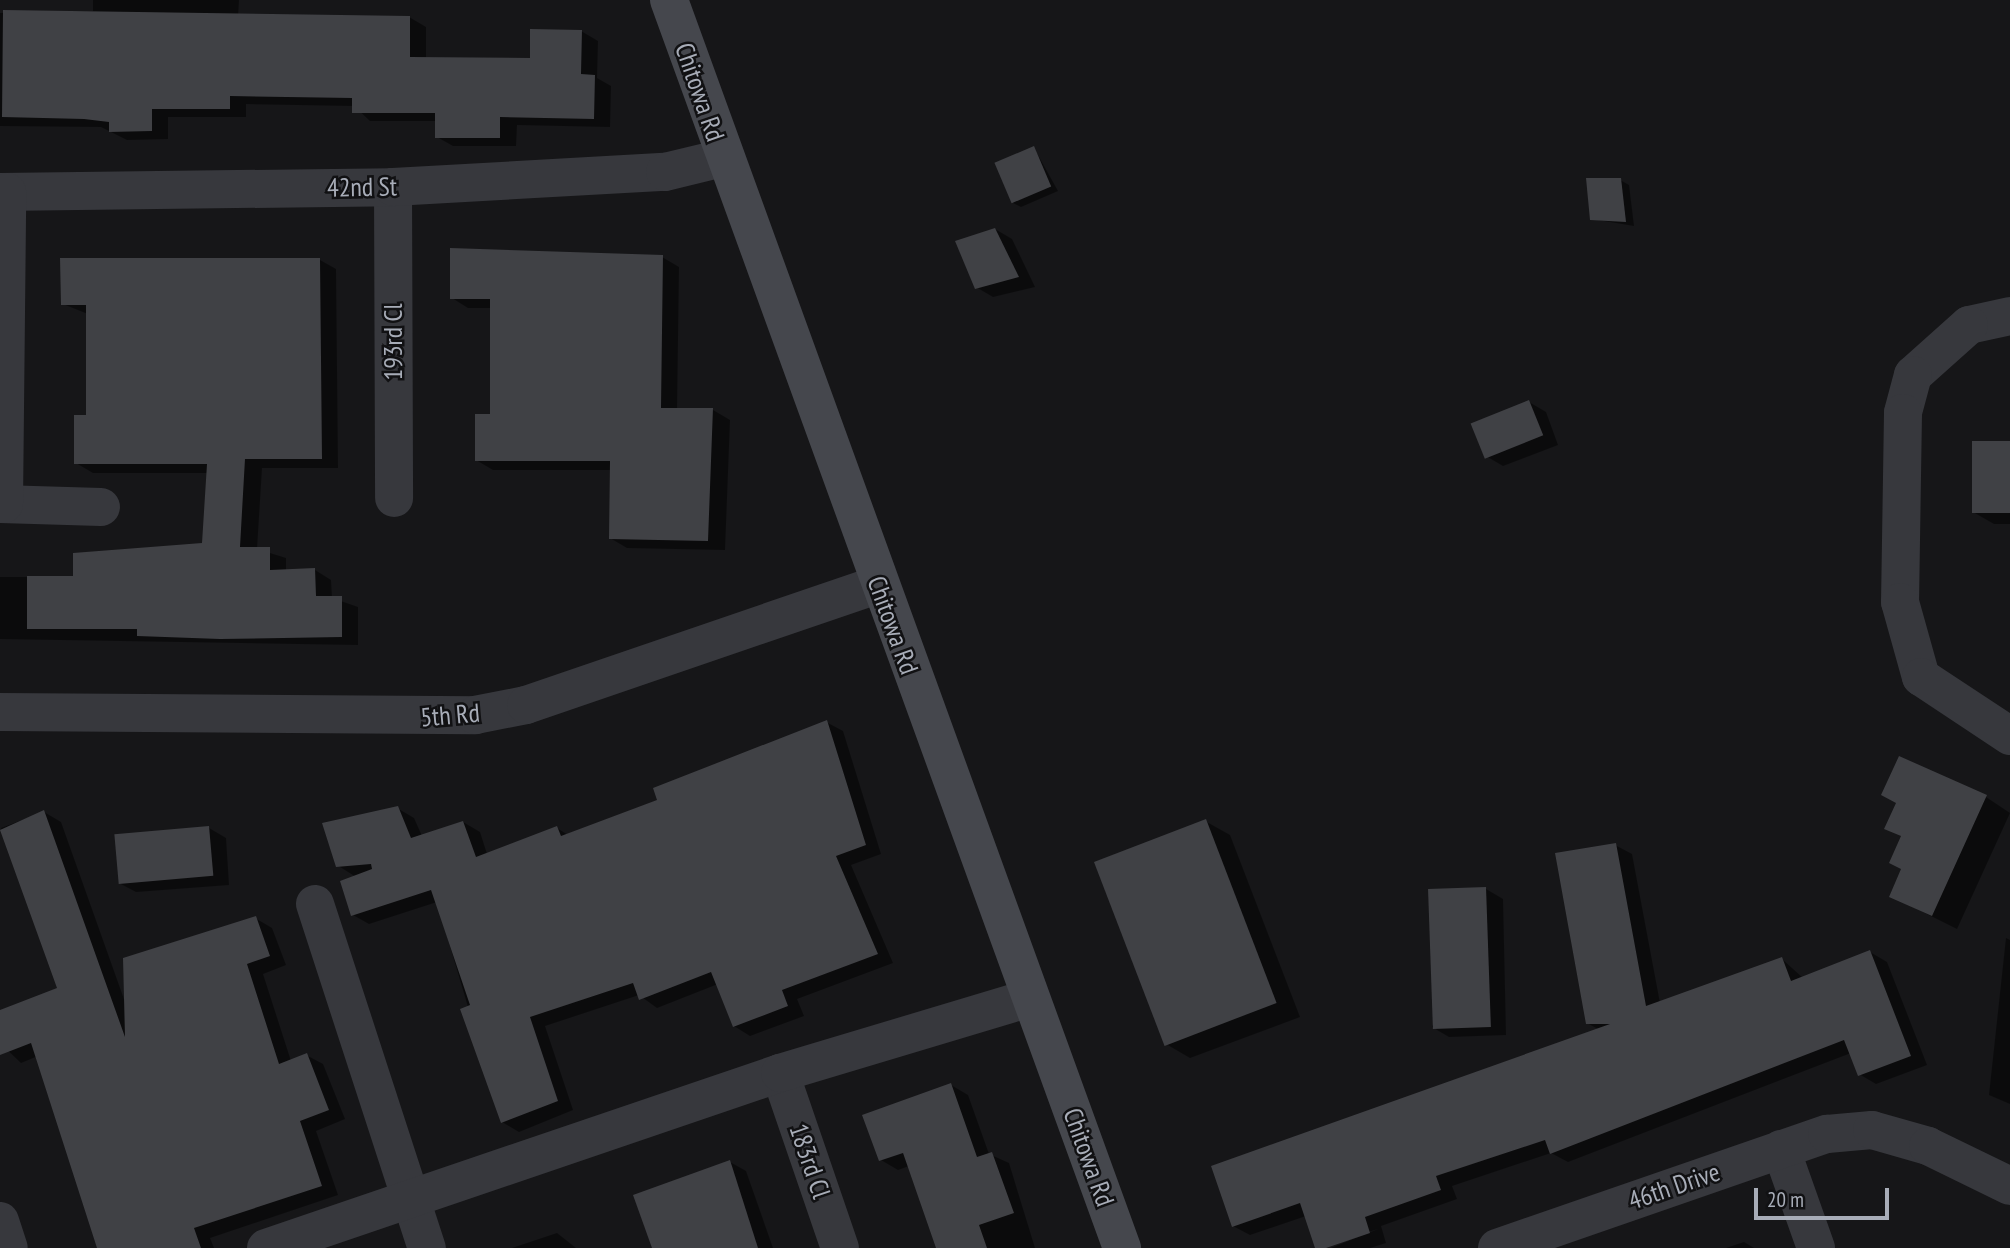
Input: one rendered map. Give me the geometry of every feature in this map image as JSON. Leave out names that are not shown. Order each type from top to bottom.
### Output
[{"type":"street","name":"Chitowa Rd","points":[[669,0],[723,158],[1122,1248]]},
{"type":"street","name":"42nd St","points":[[4,192],[393,187],[665,172],[723,158]]},
{"type":"street","name":"193rd Cl","points":[[393,187],[394,498]]},
{"type":"street","points":[[4,192],[2,504],[101,507]]},
{"type":"street","points":[[2010,316],[1969,325],[1913,375],[1903,413],[1900,602],[1921,677],[2010,736]]},
{"type":"street","name":"5th Rd","points":[[0,712],[475,715],[526,705],[878,584]]},
{"type":"street","points":[[315,904],[408,1198],[427,1248]]},
{"type":"street","points":[[266,1248],[780,1073],[1030,998]]},
{"type":"street","name":"183rd Cl","points":[[780,1073],[840,1248]]},
{"type":"street","name":"46th Drive","points":[[1497,1248],[1827,1134],[1871,1130],[1928,1146],[2010,1185]]},
{"type":"street","points":[[1781,1149],[1816,1248]]},
{"type":"street","points":[[0,1221],[9,1248]]},
{"type":"building","points":[[3,10],[410,16],[410,57],[530,58],[530,29],[582,30],[581,74],[595,75],[594,119],[500,117],[500,138],[435,138],[435,113],[352,113],[352,98],[230,96],[230,109],[152,109],[152,131],[109,132],[109,122],[84,119],[2,117]]},
{"type":"building","points":[[1034,146],[1051,187],[1012,203],[994,163]]},
{"type":"building","points":[[1586,178],[1621,178],[1626,222],[1590,220]]},
{"type":"building","points":[[995,228],[1019,277],[975,289],[955,241]]},
{"type":"building","points":[[450,248],[663,255],[661,408],[713,408],[708,541],[609,539],[610,461],[475,461],[475,414],[490,414],[490,299],[450,299]]},
{"type":"building","points":[[60,258],[320,258],[322,459],[245,459],[240,547],[270,547],[270,570],[315,568],[316,596],[342,596],[342,637],[220,639],[137,636],[137,629],[27,629],[27,576],[73,576],[73,553],[202,543],[207,464],[74,464],[74,415],[86,415],[86,305],[61,305]]},
{"type":"building","points":[[1529,400],[1543,435],[1485,459],[1471,424]]},
{"type":"building","points":[[1972,441],[2010,441],[2010,513],[1972,513]]},
{"type":"building","points":[[827,720],[866,845],[836,856],[878,954],[782,990],[788,1006],[733,1027],[711,972],[639,1000],[633,983],[530,1017],[558,1101],[501,1123],[460,1009],[470,1005],[431,890],[351,916],[340,881],[372,869],[371,864],[336,867],[322,823],[398,806],[411,838],[463,821],[476,857],[557,826],[561,836],[657,800],[653,788]]},
{"type":"building","points":[[1899,756],[1987,795],[1932,916],[1889,897],[1901,869],[1889,863],[1901,836],[1884,829],[1896,803],[1881,795]]},
{"type":"building","points":[[44,810],[125,1037],[123,958],[256,916],[270,956],[247,964],[279,1064],[307,1053],[329,1110],[300,1121],[322,1186],[194,1228],[201,1248],[97,1248],[31,1043],[0,1055],[0,1010],[57,988],[0,830]]},
{"type":"building","points":[[1206,819],[1277,1003],[1165,1046],[1094,862]]},
{"type":"building","points":[[209,826],[213,876],[119,884],[114,834]]},
{"type":"building","points":[[1616,843],[1646,1006],[1782,957],[1791,981],[1870,950],[1911,1056],[1858,1076],[1844,1040],[1550,1154],[1545,1140],[1436,1176],[1441,1190],[1365,1217],[1370,1233],[1326,1248],[1315,1248],[1300,1203],[1232,1227],[1211,1166],[1610,1024],[1586,1024],[1555,853]]},
{"type":"building","points":[[1486,887],[1491,1027],[1433,1029],[1428,889]]},
{"type":"building","points":[[951,1083],[977,1157],[992,1152],[1014,1213],[979,1225],[987,1248],[936,1248],[903,1153],[879,1161],[862,1115]]},
{"type":"building","points":[[730,1160],[758,1248],[652,1248],[633,1195]]}]
